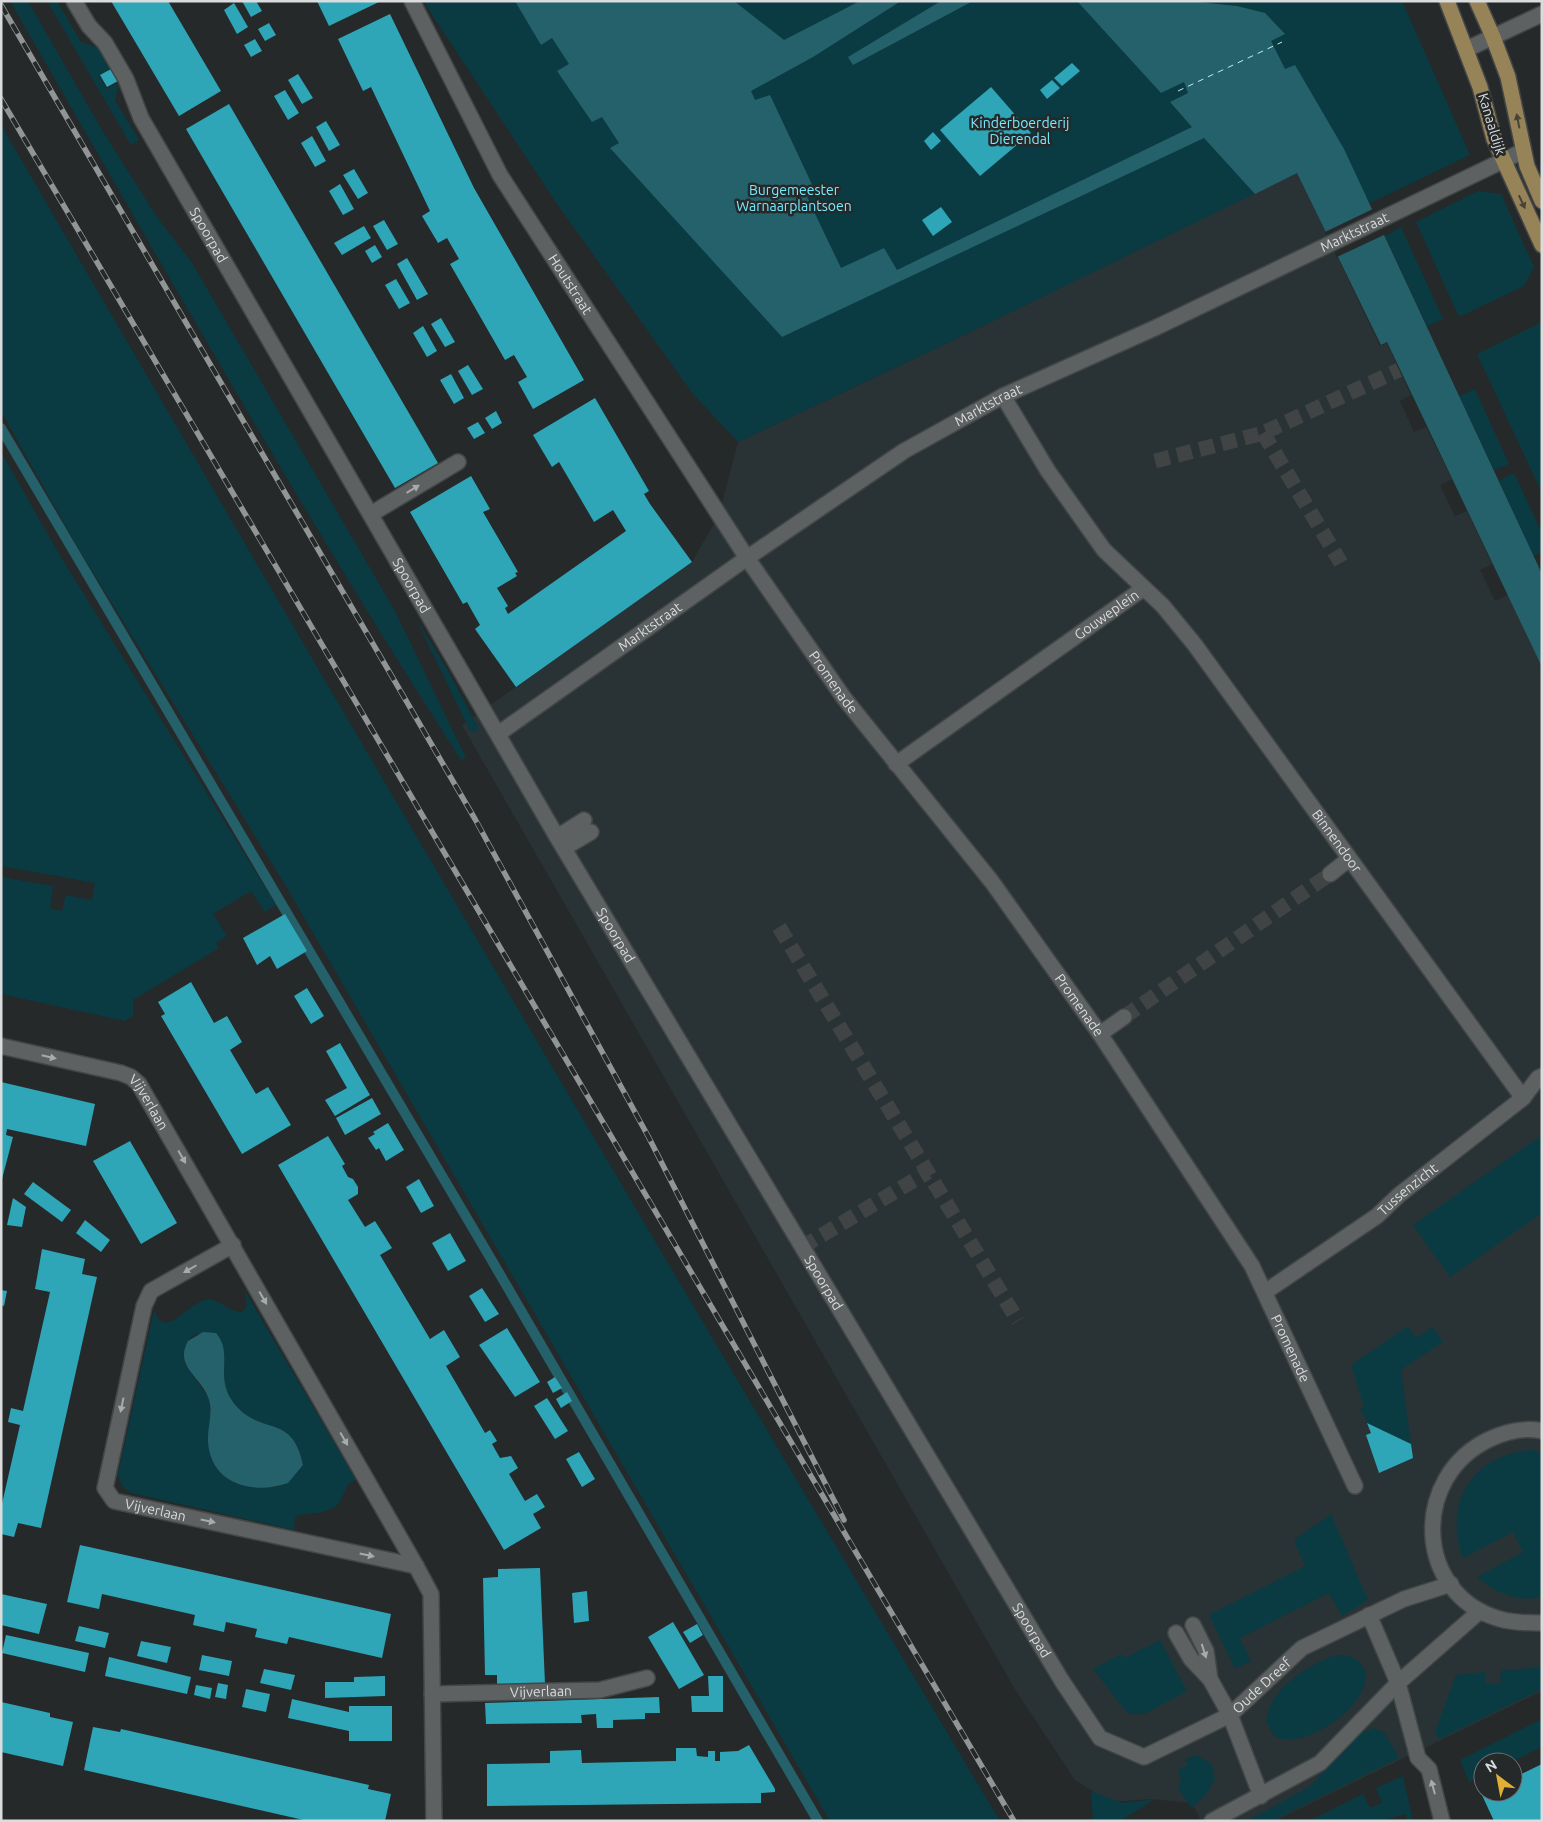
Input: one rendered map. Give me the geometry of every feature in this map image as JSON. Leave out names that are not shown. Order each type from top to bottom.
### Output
[{"type":"main road","name":"Kanaaldijk","points":[[1447,1],[1467,49],[1502,160],[1542,245]]},
{"type":"main road","name":"Kanaaldijk","points":[[1477,1],[1494,36],[1508,77],[1527,166],[1542,201]]},
{"type":"street","name":"Spoorpad","points":[[74,1],[89,26],[105,43],[126,79],[141,118],[560,842],[1052,1664],[1100,1738],[1144,1757],[1230,1715]]},
{"type":"street","name":"Houtstraat","points":[[412,1],[500,175],[747,558]]},
{"type":"street","points":[[1467,49],[1542,14]]},
{"type":"street","name":"Marktstraat","points":[[498,734],[747,558],[904,451],[1003,396],[1157,327],[1471,178],[1502,160],[1523,151]]},
{"type":"street","name":"Gouweplein","points":[[896,764],[1144,588],[1104,550],[1048,471],[1003,396]]},
{"type":"street","points":[[371,514],[458,462]]},
{"type":"street","name":"Promenade","points":[[747,558],[844,698],[992,882],[1100,1034],[1255,1271],[1355,1486]]},
{"type":"street","name":"Binnendoor","points":[[1144,588],[1195,645],[1523,1098]]},
{"type":"street","points":[[560,842],[588,826]]},
{"type":"street","points":[[1330,874],[1349,859]]},
{"type":"street","points":[[1100,1034],[1124,1017]]},
{"type":"street","name":"Vijverlaan","points":[[1,1046],[121,1072],[139,1084],[416,1566],[431,1594],[434,1821]]},
{"type":"street","name":"Tussenzicht","points":[[1265,1292],[1377,1216],[1399,1196],[1523,1098],[1538,1078],[1542,1076]]},
{"type":"street","name":"Vijverlaan","points":[[233,1245],[152,1291],[144,1306],[105,1488],[114,1501],[416,1566]]},
{"type":"street","points":[[1542,1431],[1522,1430],[1500,1434],[1479,1444],[1461,1458],[1446,1476],[1437,1496],[1432,1519],[1433,1542],[1439,1564],[1451,1584],[1464,1599],[1480,1611],[1499,1619],[1521,1623],[1542,1623]]},
{"type":"street","name":"Oude Dreef","points":[[1261,1796],[1230,1715],[1302,1648],[1404,1599],[1451,1584]]},
{"type":"street","points":[[1212,1821],[1320,1763],[1398,1683],[1480,1611]]},
{"type":"street","points":[[1369,1616],[1398,1683],[1418,1758],[1428,1769],[1442,1821]]},
{"type":"street","points":[[1193,1625],[1206,1651],[1210,1679]]},
{"type":"street","points":[[1176,1633],[1191,1659],[1210,1679],[1230,1715]]},
{"type":"street","name":"Vijverlaan","points":[[432,1694],[600,1690],[648,1678]]},
{"type":"shaded area","points":[[515,1],[734,1],[784,40],[860,1],[901,1],[813,57],[751,91],[755,100],[770,95],[816,193],[807,197],[841,268],[884,248],[897,270],[1192,127],[1170,102],[1188,93],[1184,82],[1161,93],[1077,1],[1189,1],[1237,6],[1265,13],[1285,34],[1271,41],[1285,69],[1295,65],[1344,149],[1542,574],[1542,667],[1387,342],[1381,345],[1297,173],[1255,194],[1204,138],[782,337],[610,148],[619,143],[602,117],[592,122],[557,71],[569,64],[552,38],[541,45]]},
{"type":"shaded area","points":[[941,1],[973,1],[853,65],[848,57]]},
{"type":"shaded area","points":[[1297,172],[1380,346],[1387,343],[1411,395],[1400,401],[1414,432],[1426,427],[1452,479],[1440,485],[1455,516],[1467,511],[1492,564],[1480,570],[1495,601],[1508,595],[1542,667],[1542,1691],[1274,1821],[1201,1821],[1192,1803],[1151,1799],[1110,1802],[1075,1780],[1016,1691],[462,725],[692,562],[719,515],[738,442],[958,338]]},
{"type":"shaded area","points":[[203,1332],[216,1333],[221,1341],[224,1349],[225,1383],[233,1402],[243,1413],[283,1431],[291,1437],[298,1448],[303,1465],[288,1483],[262,1488],[249,1487],[236,1483],[217,1468],[211,1457],[208,1442],[210,1403],[204,1390],[186,1364],[184,1357],[188,1341]]},
{"type":"green space","points":[[10,1],[28,1],[102,130],[157,217],[192,263],[395,611],[466,758],[461,760],[287,479]]},
{"type":"green space","points":[[47,1],[57,1],[81,42],[99,48],[111,68],[99,76],[107,89],[119,82],[115,100],[139,140],[131,145]]},
{"type":"green space","name":"Burgemeester Warnaarplantsoen","points":[[423,1],[1402,1],[1470,155],[1370,203],[1368,199],[1297,173],[958,338],[738,442],[693,394],[557,204]]},
{"type":"green space","points":[[1,125],[498,975],[1000,1821],[830,1821],[284,883],[78,548],[1,411]]},
{"type":"green space","points":[[1478,191],[1501,194],[1534,267],[1524,286],[1459,317],[1416,222]]},
{"type":"green space","points":[[1401,227],[1443,319],[1427,326],[1385,236]]},
{"type":"green space","points":[[1542,322],[1542,493],[1477,354]]},
{"type":"green space","points":[[1475,389],[1509,464],[1494,470],[1459,396]]},
{"type":"green space","points":[[1,452],[59,554],[276,905],[265,912],[251,891],[213,914],[227,936],[216,943],[219,948],[133,1000],[133,1016],[125,1021],[1,994],[1,877],[53,886],[50,908],[62,911],[66,895],[92,900],[95,883],[1,866]]},
{"type":"green space","points":[[1514,473],[1542,533],[1542,552],[1533,556],[1499,481]]},
{"type":"green space","points":[[415,617],[447,669],[479,729],[474,732],[470,731]]},
{"type":"green space","points":[[1542,1135],[1542,1213],[1450,1277],[1413,1225]]},
{"type":"green space","points":[[245,1291],[356,1480],[349,1484],[335,1507],[321,1512],[296,1516],[295,1530],[132,1493],[122,1485],[118,1474],[154,1310],[159,1319],[164,1322],[170,1322],[191,1307],[206,1300],[216,1301],[232,1310],[242,1312],[247,1307]],"holes":[[[197,1333],[223,1367],[225,1388],[232,1401],[248,1417],[259,1423],[283,1430],[298,1447],[303,1465],[277,1487],[252,1487],[234,1483],[208,1444],[211,1414],[208,1397],[185,1364],[185,1346]]]},
{"type":"green space","points":[[1408,1326],[1416,1338],[1433,1327],[1443,1342],[1401,1370],[1411,1444],[1367,1423],[1360,1409],[1364,1407],[1351,1365]]},
{"type":"green space","points":[[1533,1450],[1542,1452],[1542,1597],[1524,1599],[1499,1592],[1477,1577],[1523,1552],[1513,1532],[1463,1558],[1458,1538],[1457,1518],[1460,1500],[1468,1485],[1479,1471],[1494,1460],[1512,1453]]},
{"type":"green space","points":[[1331,1514],[1368,1600],[1342,1616],[1329,1593],[1240,1638],[1251,1661],[1235,1669],[1209,1615],[1305,1566],[1294,1540]]},
{"type":"green space","points":[[1160,1640],[1187,1691],[1145,1714],[1128,1714],[1093,1669],[1122,1654],[1124,1658]]},
{"type":"green space","points":[[1336,1655],[1346,1655],[1356,1659],[1361,1664],[1366,1676],[1362,1690],[1353,1705],[1339,1718],[1305,1737],[1288,1739],[1274,1736],[1266,1721],[1269,1709],[1275,1698],[1292,1679],[1325,1659]]},
{"type":"green space","points":[[1542,1667],[1542,1689],[1439,1739],[1435,1732],[1456,1675],[1485,1672],[1486,1684],[1501,1683],[1500,1671]]},
{"type":"green space","points":[[1542,1719],[1542,1747],[1523,1756],[1523,1752],[1476,1752]]},
{"type":"green space","points":[[1374,1728],[1385,1733],[1399,1758],[1272,1821],[1247,1821],[1309,1787],[1358,1734]]},
{"type":"green space","points":[[1473,1754],[1473,1780],[1469,1782],[1460,1760]]},
{"type":"green space","points":[[1196,1755],[1212,1764],[1215,1779],[1206,1795],[1192,1808],[1178,1789],[1181,1777],[1178,1770],[1188,1765],[1185,1759]]},
{"type":"green space","points":[[1403,1776],[1413,1821],[1408,1821],[1405,1814],[1380,1821],[1309,1821],[1363,1794],[1370,1808],[1382,1803],[1376,1788]]},
{"type":"green space","points":[[1091,1791],[1123,1803],[1155,1799],[1120,1821],[1093,1821]]},
{"type":"pier","points":[[1375,208],[1386,234],[1337,257],[1325,232]]},
{"type":"building","points":[[111,1],[168,1],[221,91],[179,116]]},
{"type":"building","points":[[242,1],[256,1],[262,11],[251,17]]},
{"type":"building","points":[[317,1],[381,1],[329,26]]},
{"type":"building","points":[[234,3],[248,27],[237,34],[224,10]]},
{"type":"building","points":[[390,14],[474,188],[584,380],[533,409],[518,382],[527,377],[514,355],[505,360],[450,264],[459,259],[447,238],[438,243],[422,216],[430,211],[371,87],[363,91],[338,39]]},
{"type":"building","points":[[269,23],[276,35],[265,41],[258,29]]},
{"type":"building","points":[[255,39],[262,51],[251,57],[244,45]]},
{"type":"building","points":[[1072,63],[1080,71],[1062,86],[1054,78]]},
{"type":"building","points":[[111,69],[118,81],[107,87],[100,75]]},
{"type":"building","points":[[298,74],[313,98],[302,104],[288,80]]},
{"type":"building","points":[[1052,80],[1060,88],[1047,99],[1040,90]]},
{"type":"building","points":[[991,87],[1031,133],[980,176],[940,130]]},
{"type":"building","points":[[285,90],[299,113],[288,120],[274,96]]},
{"type":"building","points":[[229,104],[438,463],[395,488],[186,129]]},
{"type":"building","points":[[326,121],[340,145],[329,151],[316,127]]},
{"type":"building","points":[[933,132],[941,141],[931,150],[924,141]]},
{"type":"building","points":[[312,136],[326,161],[315,167],[301,143]]},
{"type":"building","points":[[354,169],[368,193],[358,199],[343,175]]},
{"type":"building","points":[[340,184],[354,209],[343,215],[329,191]]},
{"type":"building","points":[[941,207],[952,222],[933,236],[922,220]]},
{"type":"building","points":[[384,220],[398,244],[387,250],[373,226]]},
{"type":"building","points":[[364,226],[371,238],[342,255],[334,243]]},
{"type":"building","points":[[375,245],[382,257],[372,263],[365,251]]},
{"type":"building","points":[[407,258],[428,294],[417,300],[397,264]]},
{"type":"building","points":[[396,279],[410,303],[399,309],[385,285]]},
{"type":"building","points":[[441,318],[455,342],[445,347],[431,324]]},
{"type":"building","points":[[423,326],[437,351],[427,357],[413,333]]},
{"type":"building","points":[[468,365],[483,389],[472,395],[458,371]]},
{"type":"building","points":[[451,374],[464,398],[454,404],[440,380]]},
{"type":"building","points":[[595,398],[649,491],[644,494],[692,562],[516,687],[475,629],[480,625],[467,602],[463,604],[410,512],[471,476],[490,509],[483,512],[518,572],[515,573],[517,576],[497,588],[508,606],[505,608],[508,614],[626,531],[613,510],[594,522],[559,462],[552,467],[533,435]]},
{"type":"building","points":[[496,411],[502,423],[492,429],[485,418]]},
{"type":"building","points":[[478,422],[485,433],[474,439],[467,428]]},
{"type":"building","points":[[285,914],[307,951],[277,969],[270,956],[257,965],[243,938]]},
{"type":"building","points":[[191,982],[214,1023],[227,1016],[242,1042],[230,1050],[256,1094],[268,1087],[291,1125],[242,1154],[161,1016],[165,1014],[158,1002]]},
{"type":"building","points":[[307,988],[324,1016],[311,1024],[294,996]]},
{"type":"building","points":[[340,1043],[370,1095],[335,1116],[325,1100],[347,1088],[326,1051]]},
{"type":"building","points":[[1,1082],[95,1104],[86,1146],[7,1129],[6,1135],[13,1137],[1,1183]]},
{"type":"building","points":[[372,1098],[381,1114],[345,1135],[336,1118]]},
{"type":"building","points":[[388,1123],[404,1150],[386,1161],[379,1148],[376,1150],[368,1138],[375,1134],[373,1132]]},
{"type":"building","points":[[328,1136],[345,1164],[342,1166],[348,1177],[353,1179],[358,1187],[358,1194],[348,1200],[365,1227],[375,1221],[392,1248],[380,1255],[430,1339],[444,1330],[460,1357],[446,1366],[485,1433],[490,1430],[497,1441],[492,1444],[500,1458],[511,1456],[518,1468],[509,1474],[525,1501],[537,1494],[545,1507],[533,1514],[541,1528],[504,1550],[278,1165]]},
{"type":"building","points":[[130,1141],[177,1223],[141,1244],[93,1161]]},
{"type":"building","points":[[419,1179],[434,1206],[421,1213],[406,1187]]},
{"type":"building","points":[[33,1182],[71,1210],[62,1222],[24,1194]]},
{"type":"building","points":[[13,1198],[26,1207],[22,1227],[7,1225]]},
{"type":"building","points":[[85,1220],[110,1240],[101,1252],[76,1233]]},
{"type":"building","points":[[450,1233],[466,1261],[448,1271],[432,1243]]},
{"type":"building","points":[[42,1249],[85,1259],[82,1274],[97,1277],[41,1528],[18,1523],[14,1537],[1,1534],[1,1508],[20,1425],[8,1422],[11,1408],[23,1411],[50,1292],[35,1289]]},
{"type":"building","points":[[482,1288],[499,1314],[485,1322],[469,1296]]},
{"type":"building","points":[[1,1290],[7,1291],[4,1306],[1,1305]]},
{"type":"building","points":[[507,1328],[540,1382],[515,1397],[479,1345]]},
{"type":"building","points":[[555,1377],[562,1388],[553,1393],[547,1382]]},
{"type":"building","points":[[567,1392],[572,1401],[561,1408],[556,1399]]},
{"type":"building","points":[[547,1398],[568,1431],[555,1439],[534,1406]]},
{"type":"building","points":[[1367,1423],[1411,1444],[1413,1458],[1379,1473],[1366,1435],[1371,1433]]},
{"type":"building","points":[[579,1452],[595,1479],[582,1487],[566,1459]]},
{"type":"building","points":[[80,1545],[391,1614],[382,1658],[289,1637],[287,1644],[255,1637],[257,1629],[226,1622],[224,1632],[193,1625],[195,1615],[102,1594],[99,1609],[67,1602]]},
{"type":"building","points":[[540,1568],[545,1684],[497,1686],[497,1675],[485,1675],[483,1578],[498,1577],[498,1569]]},
{"type":"building","points":[[587,1591],[589,1621],[574,1623],[572,1593]]},
{"type":"building","points":[[1,1594],[47,1604],[39,1634],[1,1625]]},
{"type":"building","points":[[673,1622],[704,1675],[679,1689],[648,1637]]},
{"type":"building","points":[[697,1624],[703,1635],[690,1643],[683,1632]]},
{"type":"building","points":[[79,1626],[109,1633],[105,1648],[75,1641]]},
{"type":"building","points":[[6,1635],[89,1653],[85,1672],[2,1653]]},
{"type":"building","points":[[141,1641],[171,1647],[167,1663],[137,1656]]},
{"type":"building","points":[[202,1655],[232,1661],[229,1676],[199,1670]]},
{"type":"building","points":[[109,1657],[191,1677],[187,1694],[105,1676]]},
{"type":"building","points":[[264,1669],[295,1675],[291,1690],[260,1683]]},
{"type":"building","points":[[385,1676],[385,1696],[325,1698],[325,1682],[354,1682],[354,1677]]},
{"type":"building","points":[[708,1676],[723,1676],[723,1712],[692,1712],[691,1696],[709,1696]]},
{"type":"building","points":[[218,1683],[228,1685],[226,1699],[215,1697]]},
{"type":"building","points":[[196,1685],[212,1688],[210,1699],[194,1695]]},
{"type":"building","points":[[246,1689],[270,1694],[266,1712],[242,1707]]},
{"type":"building","points":[[659,1697],[660,1713],[645,1713],[645,1719],[613,1720],[613,1728],[597,1728],[596,1714],[581,1715],[582,1723],[486,1724],[485,1703]]},
{"type":"building","points":[[292,1699],[349,1712],[349,1706],[392,1706],[392,1741],[349,1741],[349,1731],[288,1718]]},
{"type":"building","points":[[1,1702],[50,1713],[50,1717],[73,1722],[63,1766],[1,1752]]},
{"type":"building","points":[[93,1727],[120,1732],[121,1729],[369,1785],[368,1789],[391,1794],[385,1821],[308,1821],[84,1770]]},
{"type":"building","points":[[749,1745],[775,1789],[775,1792],[761,1793],[761,1803],[487,1806],[487,1764],[550,1763],[550,1751],[581,1750],[582,1763],[676,1761],[676,1748],[696,1748],[697,1756],[708,1757],[708,1751],[715,1751],[715,1761],[720,1761],[720,1752],[738,1751]]},
{"type":"building","points":[[1542,1764],[1542,1821],[1494,1821],[1485,1802],[1523,1802],[1523,1773]]},
{"type":"waterway","points":[[1,428],[491,1259],[818,1821]]},
{"type":"ferry route","points":[[1178,91],[1282,42]]},
{"type":"tunnel","points":[[1155,461],[1263,433],[1399,370]]},
{"type":"tunnel","points":[[1263,433],[1341,563]]},
{"type":"tunnel","points":[[1124,1017],[1330,874]]},
{"type":"tunnel","points":[[779,927],[1018,1321]]},
{"type":"tunnel","points":[[802,1247],[928,1172]]},
{"type":"railway","points":[[1,5],[475,819],[648,1136],[844,1520]]},
{"type":"railway","points":[[1,99],[1014,1821]]},
{"type":"park label","name":"Kinderboerderij Dierendal","points":[[1020,132]]}]
